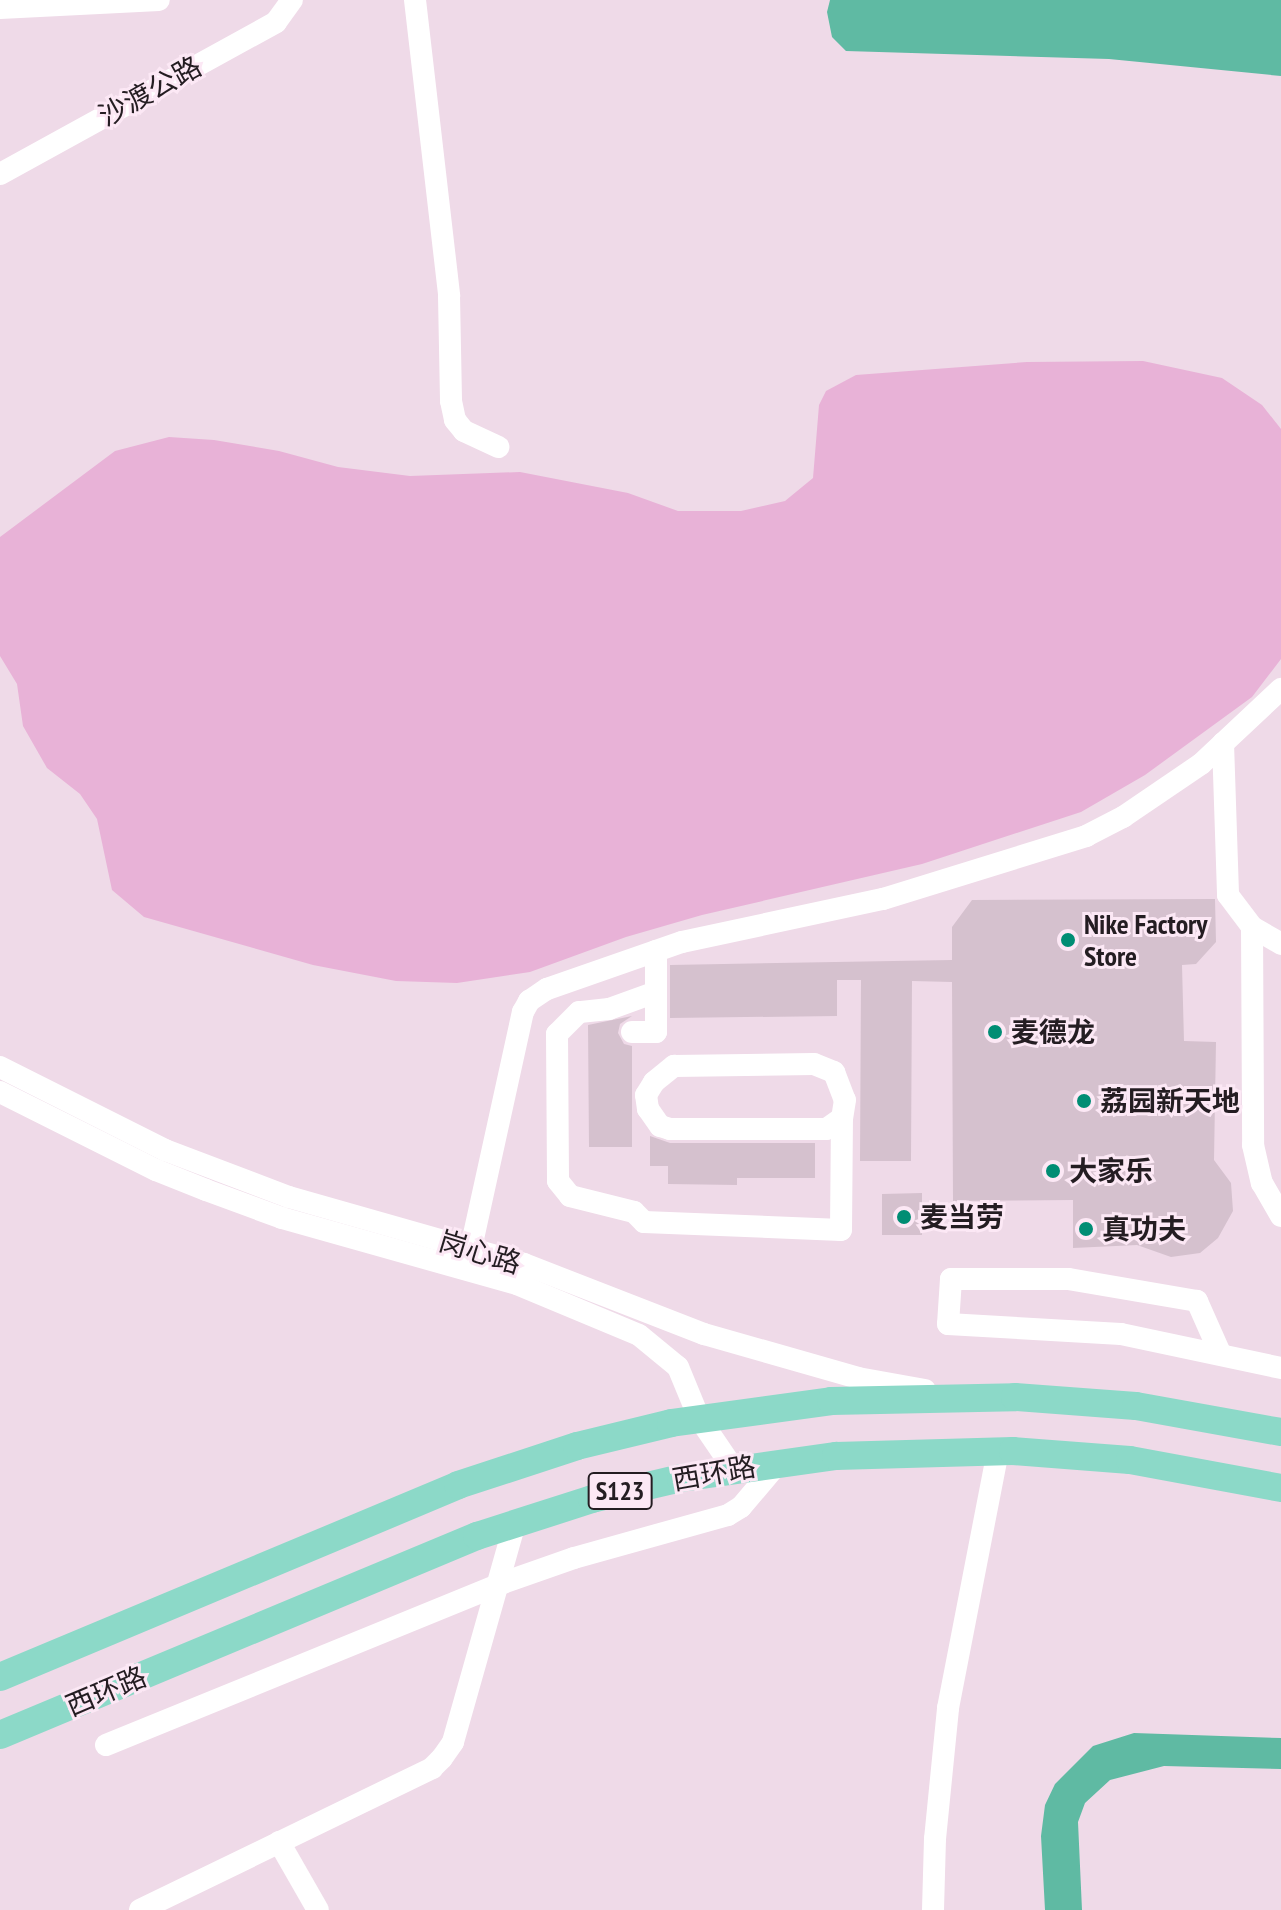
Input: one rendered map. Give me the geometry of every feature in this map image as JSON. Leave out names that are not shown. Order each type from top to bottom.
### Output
[{"type":"main road","name":"西环路","points":[[0,1677],[458,1485],[577,1446],[699,1418],[831,1401],[974,1396],[1136,1406],[1281,1432]]},
{"type":"main road","name":"西环路","points":[[0,1735],[515,1523],[631,1489],[733,1468],[888,1453],[998,1451],[1145,1462],[1281,1488]]},
{"type":"street","points":[[0,8],[159,0]]},
{"type":"street","name":"沙渡公路","points":[[0,174],[276,22],[292,0]]},
{"type":"street","points":[[415,0],[449,296],[451,401],[455,420],[464,431],[498,447]]},
{"type":"street","points":[[471,1248],[523,1012],[529,1001],[547,989],[656,951],[738,927],[883,899],[1074,840],[1123,817],[1201,764],[1281,689]]},
{"type":"street","points":[[1223,743],[1228,895],[1252,927],[1281,944]]},
{"type":"street","points":[[1252,927],[1253,1145],[1262,1183],[1281,1216]]},
{"type":"street","points":[[632,1032],[656,1032],[656,951]]},
{"type":"street","points":[[656,992],[609,1009],[579,1012],[557,1034],[558,1181],[570,1196],[634,1212],[644,1222],[841,1230],[842,1118],[845,1100],[842,1084],[834,1072],[814,1064],[674,1066],[663,1071],[646,1095],[648,1109],[654,1119],[670,1129],[826,1129],[842,1118]]},
{"type":"street","name":"岗心路","points":[[0,1067],[78,1109],[213,1170],[289,1197],[537,1269],[704,1334],[858,1378],[974,1396]]},
{"type":"street","name":"岗心路","points":[[0,1092],[131,1158],[206,1190],[282,1218],[517,1284],[639,1335],[678,1367],[699,1418],[733,1468]]},
{"type":"street","points":[[1220,1353],[1197,1301],[1068,1279],[951,1279],[948,1324],[1121,1334],[1281,1368]]},
{"type":"street","points":[[933,1910],[935,1839],[948,1708],[998,1451]]},
{"type":"street","points":[[106,1745],[500,1584],[574,1558],[728,1515],[741,1507],[779,1462]]},
{"type":"street","points":[[140,1910],[432,1768],[442,1758],[453,1742],[515,1523]]},
{"type":"street","points":[[279,1842],[318,1910]]},
{"type":"shaded area","points":[[830,0],[1281,0],[1281,76],[1109,59],[846,51],[832,37],[827,12]]},
{"type":"shaded area","points":[[1143,361],[1222,378],[1262,405],[1281,429],[1281,659],[1252,697],[1145,775],[1081,812],[922,864],[702,915],[626,937],[530,972],[457,983],[396,981],[313,965],[144,917],[112,890],[97,819],[80,794],[47,768],[23,726],[17,684],[0,656],[0,537],[115,451],[169,437],[214,440],[279,451],[338,467],[410,476],[520,472],[628,493],[678,511],[741,511],[785,501],[813,478],[819,405],[826,391],[856,375],[1027,362]]},
{"type":"shaded area","points":[[1134,1733],[1281,1738],[1281,1769],[1164,1766],[1110,1780],[1085,1803],[1078,1822],[1082,1910],[1045,1910],[1041,1836],[1045,1805],[1055,1784],[1093,1746]]},
{"type":"building","name":"荔园新天地","points":[[1215,899],[1216,942],[1196,964],[1182,965],[1184,1041],[1216,1042],[1214,1160],[1231,1183],[1233,1211],[1218,1238],[1200,1253],[1171,1257],[1137,1245],[1073,1248],[1073,1200],[953,1201],[952,982],[912,981],[911,1161],[860,1161],[861,980],[837,980],[837,1016],[670,1018],[670,965],[952,960],[952,927],[972,900]]},
{"type":"building","points":[[632,1016],[620,1024],[618,1033],[624,1044],[632,1046],[632,1147],[589,1147],[588,1025]]},
{"type":"building","points":[[650,1136],[670,1143],[815,1143],[815,1178],[737,1178],[737,1185],[668,1184],[668,1166],[650,1166]]},
{"type":"building","points":[[922,1193],[922,1235],[882,1235],[882,1194]]},
{"type":"place","name":"Nike Factory Store","points":[[1068,940]]},
{"type":"place","name":"麦德龙","points":[[995,1032]]},
{"type":"place","name":"荔园新天地","points":[[1084,1101]]},
{"type":"place","name":"大家乐","points":[[1053,1171]]},
{"type":"place","name":"麦当劳","points":[[904,1217]]},
{"type":"place","name":"真功夫","points":[[1086,1229]]}]
